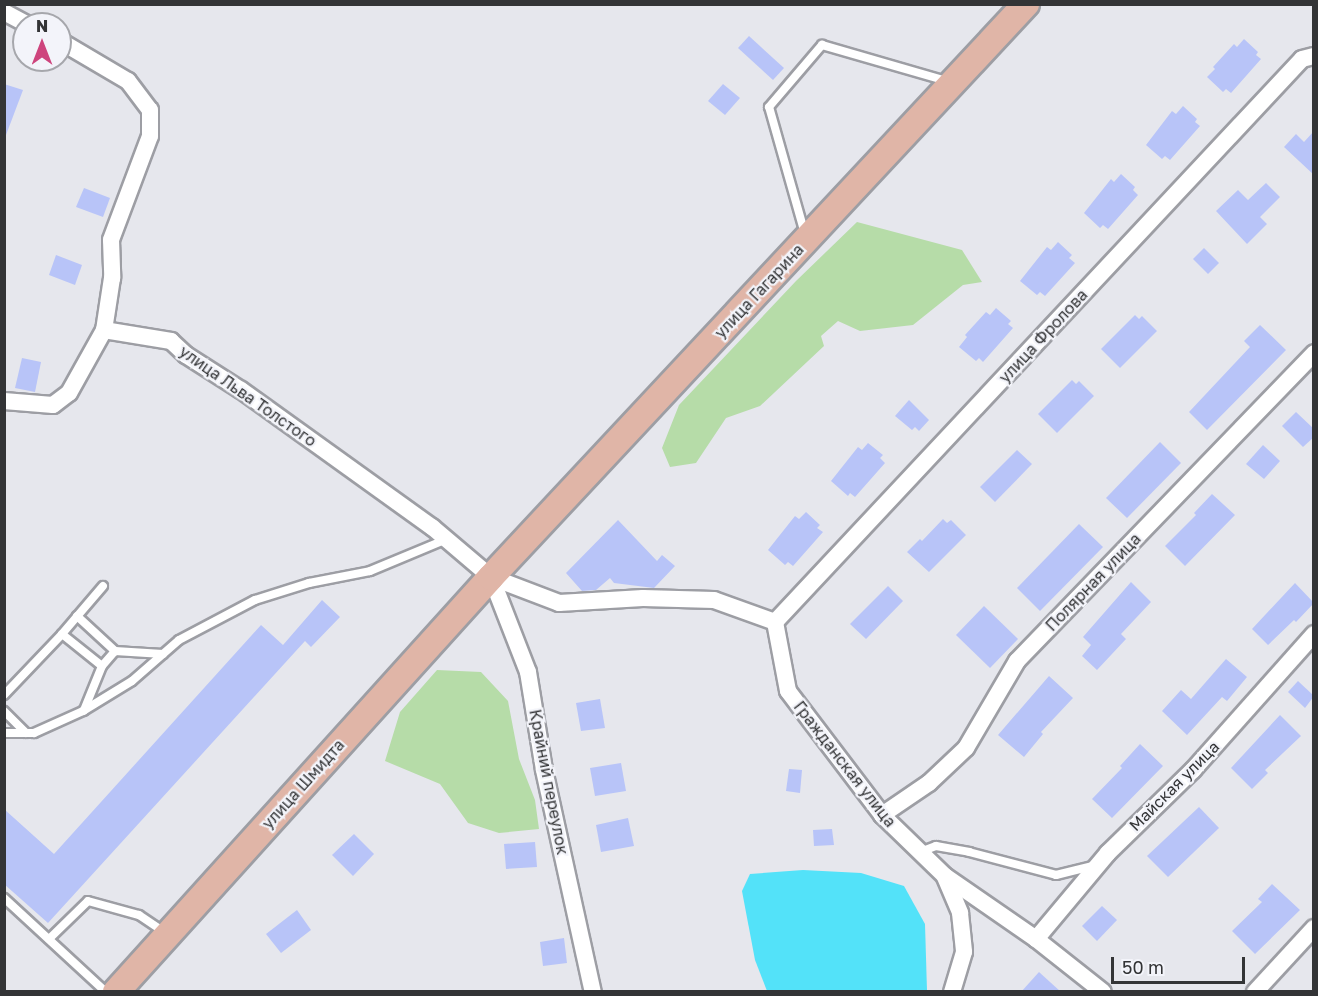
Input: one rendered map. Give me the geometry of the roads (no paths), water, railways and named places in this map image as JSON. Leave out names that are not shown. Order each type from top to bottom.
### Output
[{"type":"main road","name":"улица Гагарина","points":[[491,577],[1026,4]]},
{"type":"main road","name":"улица Шмидта","points":[[116,992],[491,577]]},
{"type":"street","points":[[4,401],[53,405],[69,393],[104,330],[112,278],[111,240],[150,136],[150,110],[128,81],[72,48]]},
{"type":"street","name":"улица Фролова","points":[[775,622],[1302,59],[1314,56]]},
{"type":"street","name":"улица Льва Толстого","points":[[104,330],[171,341],[186,355],[241,390],[447,539],[491,577]]},
{"type":"street","name":"Полярная улица","points":[[882,815],[929,783],[966,748],[1017,661],[1314,353]]},
{"type":"street","points":[[491,577],[559,603],[643,598],[714,600],[775,622]]},
{"type":"street","name":"Крайний переулок","points":[[491,577],[528,672],[544,770],[593,992]]},
{"type":"street","name":"Гражданская улица","points":[[775,622],[788,691],[882,815],[945,876],[1036,939],[1103,992]]},
{"type":"street","name":"Майская улица","points":[[1036,939],[1097,866],[1193,770],[1314,634]]},
{"type":"street","points":[[945,876],[960,913],[964,952],[952,992]]},
{"type":"street","points":[[1255,992],[1314,928]]},
{"type":"lane","points":[[806,240],[769,107],[822,45],[953,83]]},
{"type":"lane","points":[[4,733],[34,733],[83,711],[132,681],[179,640],[255,600],[309,583],[370,571],[447,539]]},
{"type":"lane","points":[[4,695],[62,634],[103,586]]},
{"type":"lane","points":[[77,616],[115,651],[162,654]]},
{"type":"lane","points":[[62,634],[102,666]]},
{"type":"lane","points":[[83,711],[102,666],[115,651]]},
{"type":"lane","points":[[4,711],[26,733]]},
{"type":"lane","points":[[920,852],[936,846],[1056,875],[1097,866]]},
{"type":"lane","points":[[4,898],[106,992]]},
{"type":"lane","points":[[50,939],[88,901],[139,915],[167,934]]},
{"type":"water","points":[[803,870],[861,873],[904,886],[925,924],[927,991],[767,991],[755,960],[742,891],[750,874]]}]
